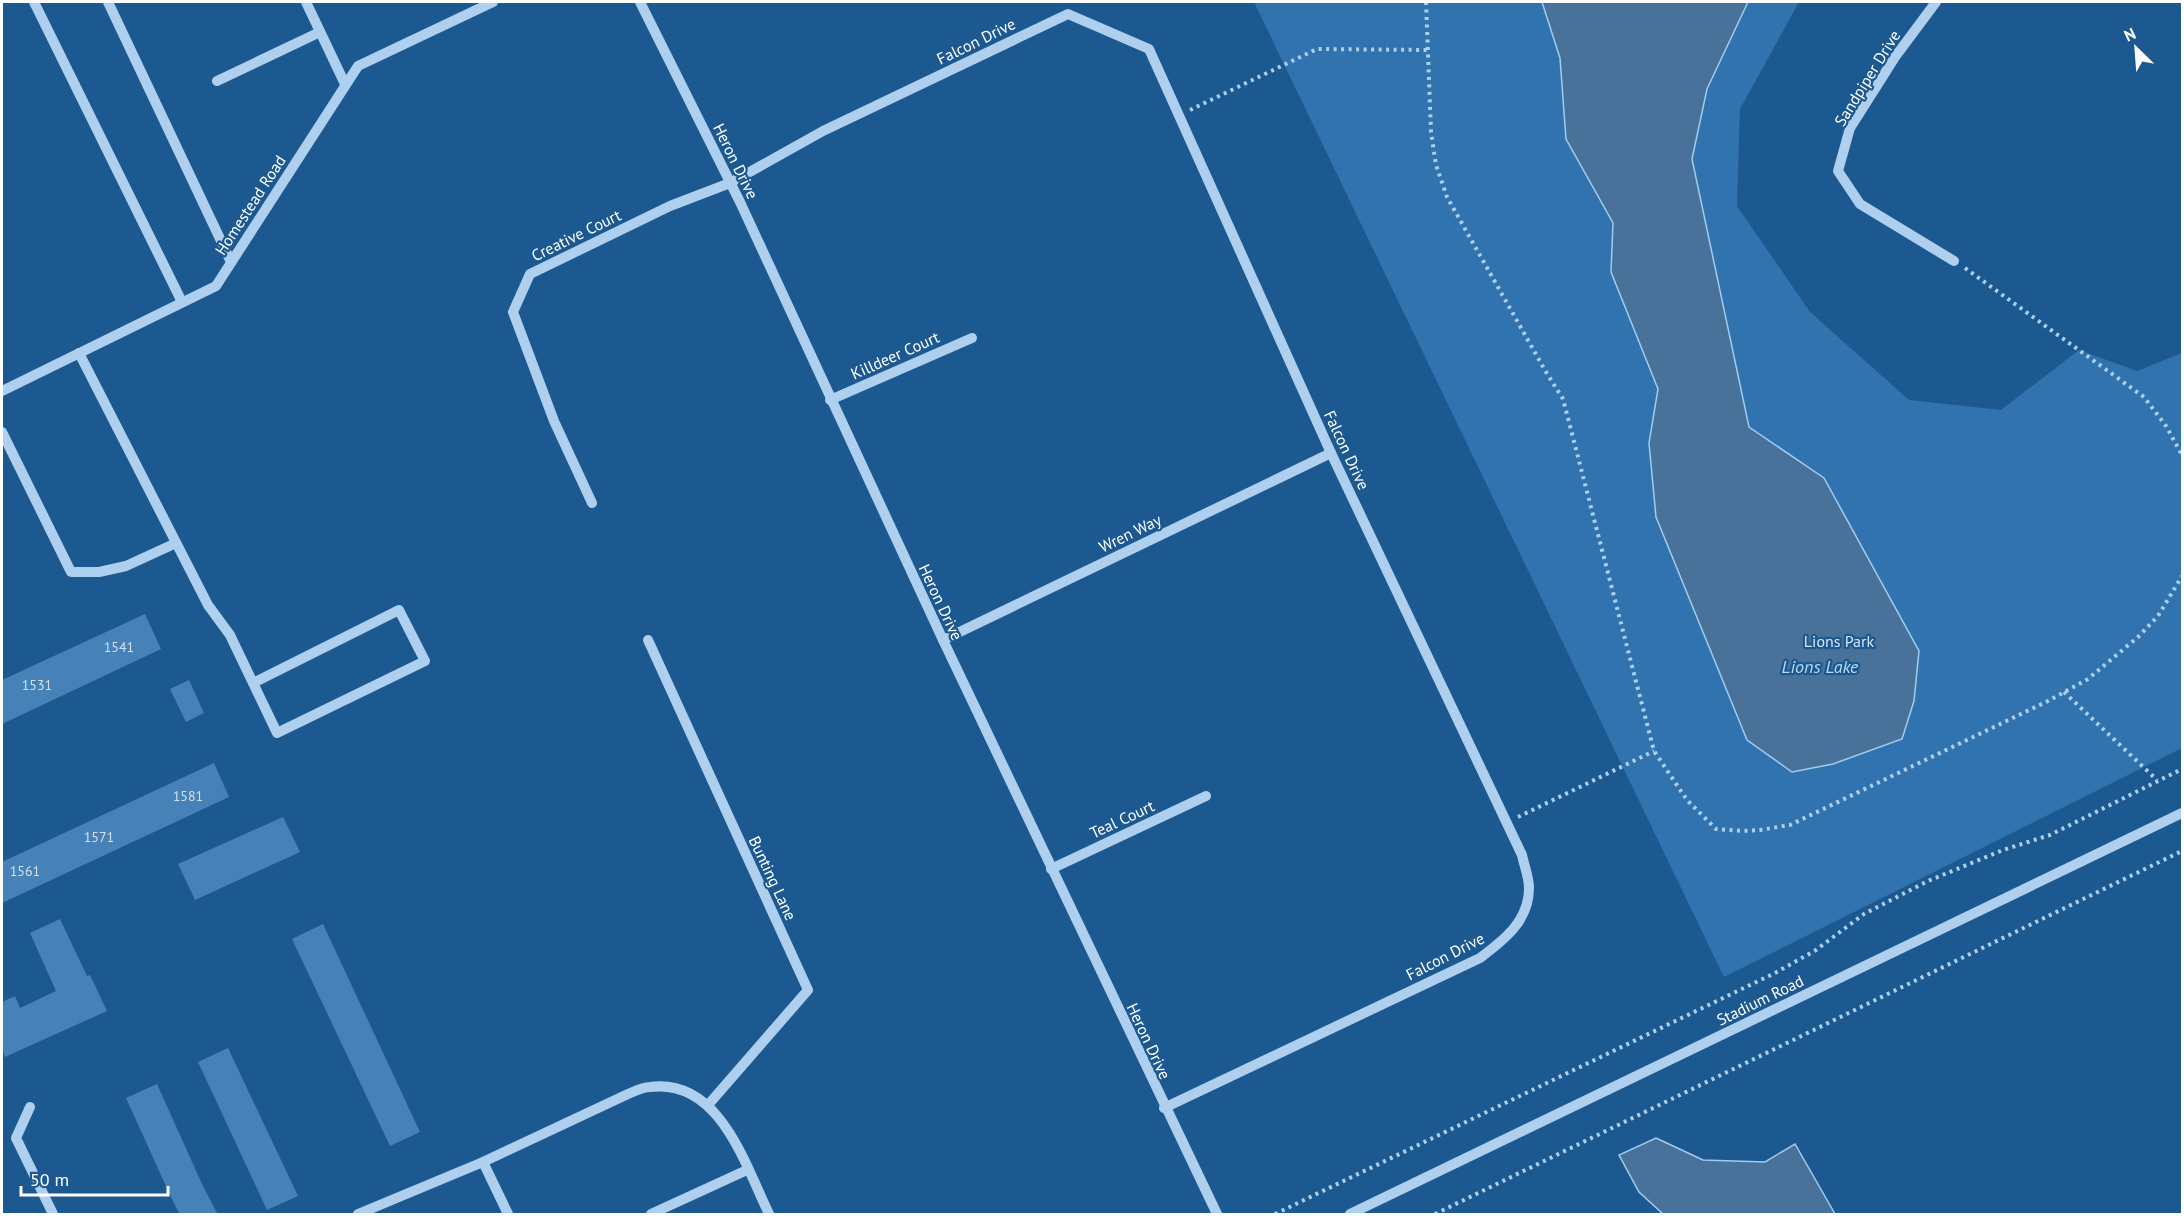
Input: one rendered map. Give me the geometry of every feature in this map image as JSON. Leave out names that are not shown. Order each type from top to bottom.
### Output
[{"type":"street","points":[[34,2],[182,302]]},
{"type":"street","points":[[108,2],[231,262]]},
{"type":"street","points":[[306,2],[345,84]]},
{"type":"street","name":"Homestead Road","points":[[2,391],[216,286],[358,66],[493,2]]},
{"type":"street","name":"Heron Drive","points":[[640,2],[730,183],[943,640],[1216,1215]]},
{"type":"street","name":"Sandpiper Drive","points":[[1936,2],[1895,57],[1850,128],[1838,171],[1860,204],[1954,261]]},
{"type":"street","name":"Falcon Drive","points":[[730,183],[823,131],[1068,14],[1149,49],[1331,453],[1522,855],[1529,887],[1525,912],[1505,940],[1480,958],[1164,1108]]},
{"type":"street","points":[[217,81],[320,32]]},
{"type":"street","name":"Creative Court","points":[[592,503],[554,421],[513,312],[530,274],[670,206],[730,183]]},
{"type":"street","name":"Killdeer Court","points":[[830,400],[972,338]]},
{"type":"street","points":[[79,353],[208,604],[230,635],[253,683],[277,733],[425,662],[399,610],[253,683]]},
{"type":"street","points":[[2,432],[71,572],[99,572],[126,566],[176,543]]},
{"type":"street","name":"Wren Way","points":[[943,640],[1331,453]]},
{"type":"street","name":"Bunting Lane","points":[[648,640],[808,990],[708,1105]]},
{"type":"street","name":"Teal Court","points":[[1051,868],[1206,796]]},
{"type":"street","name":"Stadium Road","points":[[1350,1215],[2182,813]]},
{"type":"street","points":[[358,1215],[483,1162],[628,1094],[649,1087],[670,1087],[691,1093],[720,1117],[769,1215]]},
{"type":"street","points":[[30,1107],[16,1138],[53,1215]]},
{"type":"street","points":[[483,1162],[508,1215]]},
{"type":"street","points":[[651,1215],[747,1170]]},
{"type":"path","points":[[1426,2],[1431,132],[1436,165],[1447,197],[1563,399],[1654,751],[1687,800],[1716,829],[1742,831],[1790,825],[2088,679],[2138,637],[2158,616],[2182,576]]},
{"type":"path","points":[[1179,115],[1317,49],[1428,50]]},
{"type":"path","points":[[1954,261],[2144,397],[2166,426],[2182,455]]},
{"type":"path","points":[[2064,692],[2157,780]]},
{"type":"path","points":[[1506,822],[1654,751]]},
{"type":"path","points":[[1275,1215],[1775,973],[1816,951],[1864,914],[1928,881],[2003,850],[2050,835],[2182,769]]},
{"type":"path","points":[[1435,1215],[2182,851]]},
{"type":"green space","name":"Lions Park","points":[[1254,2],[1799,2],[1740,109],[1737,206],[1810,312],[1909,400],[2001,410],[2079,350],[2137,371],[2182,353],[2182,748],[1724,977]]},
{"type":"water","name":"Lions Lake","points":[[1542,2],[1748,2],[1707,89],[1692,159],[1749,427],[1824,478],[1919,651],[1914,701],[1902,739],[1833,764],[1792,772],[1747,740],[1656,517],[1649,443],[1658,389],[1611,272],[1613,223],[1566,139],[1560,58]]},
{"type":"water","points":[[1656,1138],[1703,1160],[1765,1162],[1795,1144],[1835,1214],[1663,1214],[1639,1192],[1619,1155]]},
{"type":"building","points":[[145,614],[161,649],[2,724],[2,680]]},
{"type":"building","points":[[189,680],[204,713],[186,722],[170,689]]},
{"type":"building","points":[[214,763],[229,797],[2,903],[2,862]]},
{"type":"building","points":[[283,817],[300,852],[195,900],[178,864]]},
{"type":"building","points":[[60,919],[87,976],[90,975],[107,1011],[5,1057],[2,1048],[2,1002],[15,996],[20,1008],[56,991],[30,933]]},
{"type":"building","points":[[323,924],[420,1132],[390,1146],[292,939]]},
{"type":"building","points":[[228,1048],[298,1196],[267,1210],[198,1062]]},
{"type":"building","points":[[157,1084],[218,1215],[180,1215],[170,1195],[126,1098]]}]
